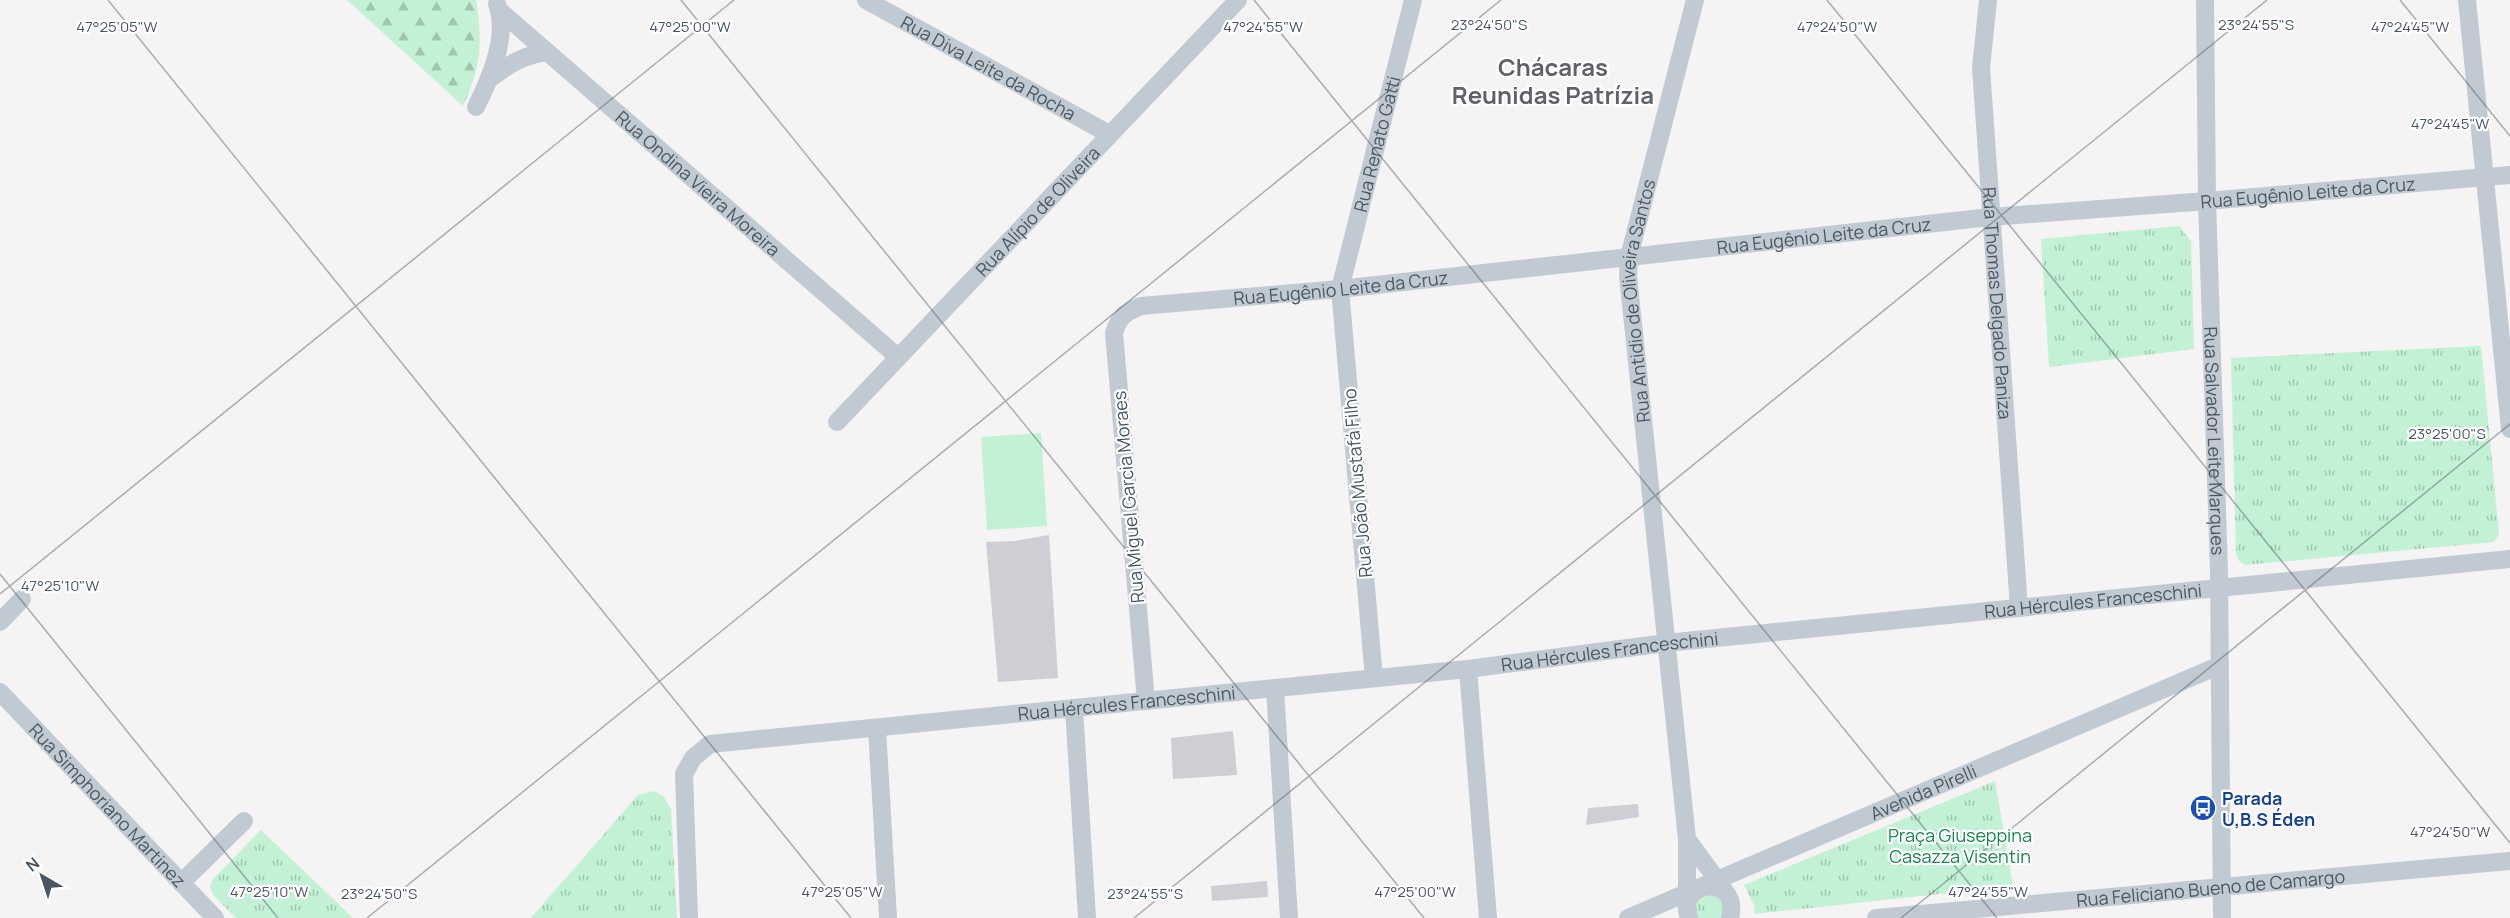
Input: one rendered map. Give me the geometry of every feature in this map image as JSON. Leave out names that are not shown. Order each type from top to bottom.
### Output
[{"type":"street","name":"Rua Diva Leite da Rocha","points":[[866,0],[1109,134]]},
{"type":"street","name":"Rua Alípio de Oliveira","points":[[837,422],[1238,0]]},
{"type":"street","name":"Rua Renato Gatti","points":[[1340,289],[1413,0]]},
{"type":"street","name":"Rua Antidio de Oliveira Santos","points":[[1695,0],[1629,256],[1628,276],[1686,839],[1712,902]]},
{"type":"street","name":"Rua Thomas Delgado Paniza","points":[[1988,0],[1981,68],[2019,608]]},
{"type":"street","name":"Rua Salvador Leite Marques","points":[[2205,0],[2207,201],[2218,587],[2222,918]]},
{"type":"street","points":[[2467,0],[2510,429]]},
{"type":"street","points":[[476,107],[491,78],[499,46],[497,5]]},
{"type":"street","name":"Rua Ondina Vieira Moreira","points":[[497,5],[547,52],[898,357]]},
{"type":"street","points":[[491,78],[512,62],[529,54],[547,52]]},
{"type":"street","name":"Rua Eugênio Leite da Cruz","points":[[1141,306],[1340,289],[1990,217],[2510,175]]},
{"type":"street","name":"Rua João Mustafá Filho","points":[[1340,289],[1374,678]]},
{"type":"street","name":"Rua Miguel Garcia Moraes","points":[[1141,306],[1128,311],[1118,319],[1114,333],[1146,701]]},
{"type":"street","name":"Rua Hércules Franceschini","points":[[689,918],[684,774],[693,758],[710,744],[1468,669],[1666,643],[2510,559]]},
{"type":"street","points":[[0,622],[22,599]]},
{"type":"street","name":"Avenida Pirelli","points":[[1628,918],[1712,902],[2218,666]]},
{"type":"street","points":[[1468,669],[1488,918]]},
{"type":"street","points":[[1275,688],[1289,918]]},
{"type":"street","name":"Rua Simphoriano Martinez","points":[[0,692],[215,918]]},
{"type":"street","points":[[1074,708],[1087,918]]},
{"type":"street","points":[[877,728],[888,918]]},
{"type":"street","points":[[182,883],[244,821]]},
{"type":"street","points":[[1686,839],[1712,902]]},
{"type":"street","name":"Rua Feliciano Bueno de Camargo","points":[[1876,918],[1939,916],[2221,886],[2510,861]]},
{"type":"green space","points":[[347,0],[476,0],[479,54],[474,79],[463,106]]},
{"type":"green space","points":[[2179,226],[2191,241],[2194,349],[2049,367],[2041,239]]},
{"type":"green space","points":[[2481,346],[2499,534],[2494,542],[2245,565],[2239,561],[2236,554],[2231,358]]},
{"type":"green space","points":[[1041,433],[1047,526],[987,530],[981,437]]},
{"type":"green space","name":"Praça Giuseppina Casazza Visentin","points":[[1995,781],[2013,886],[1755,914],[1754,905],[1744,885]]},
{"type":"green space","points":[[654,791],[664,797],[671,809],[677,918],[531,918],[638,795]]},
{"type":"green space","points":[[261,830],[353,918],[236,918],[213,895],[210,887],[213,879]]},
{"type":"green space","points":[[1714,893],[1725,905],[1722,918],[1696,918],[1693,904],[1697,897]]},
{"type":"building","points":[[1049,535],[1058,678],[998,682],[986,542],[1015,541]]},
{"type":"building","points":[[1233,731],[1237,775],[1173,779],[1171,738]]},
{"type":"building","points":[[1638,804],[1639,817],[1586,825],[1588,808]]},
{"type":"building","points":[[1267,881],[1268,897],[1212,901],[1211,886]]},
{"type":"place","name":"Parada U,B.S Éden","points":[[2203,808]]},
{"type":"district","name":"Chácaras Reunidas Patrízia","points":[[1553,80]]}]
